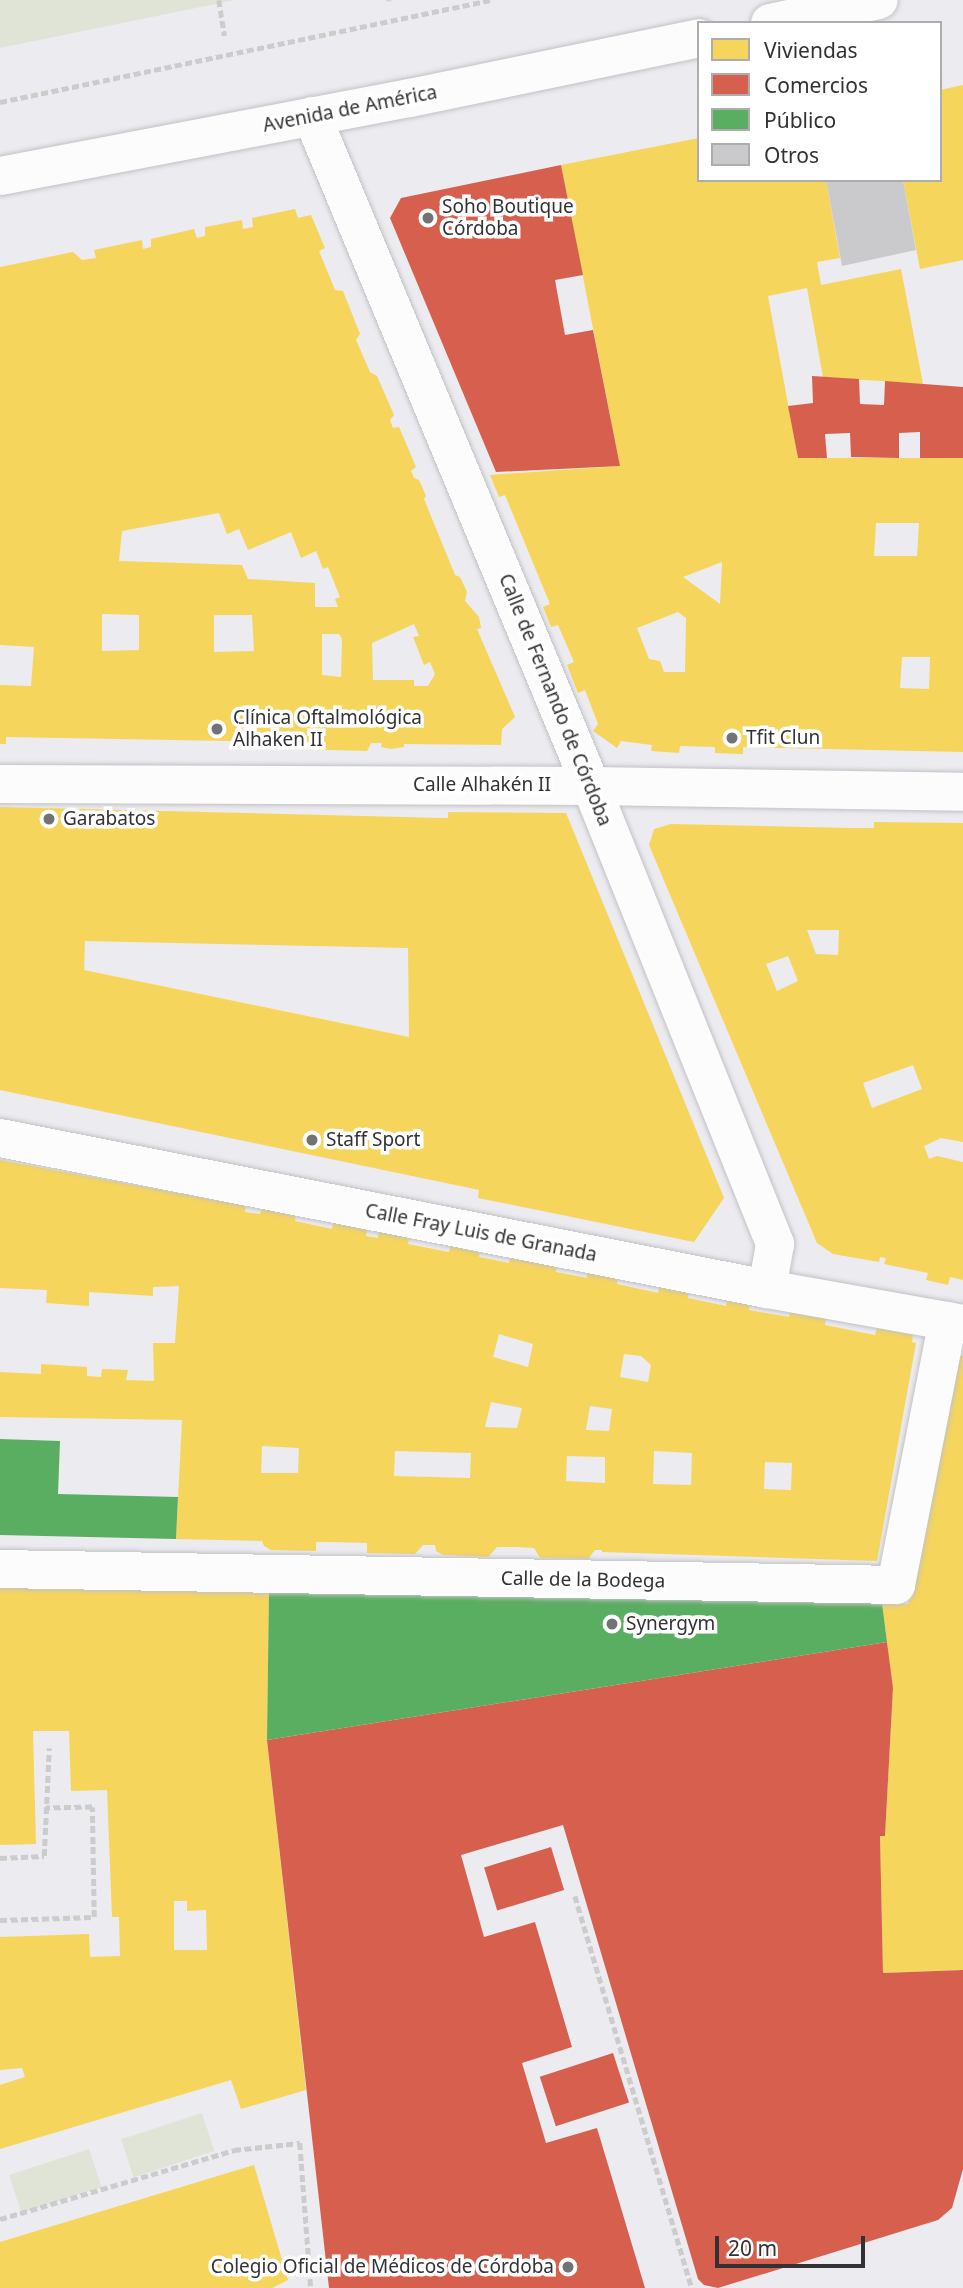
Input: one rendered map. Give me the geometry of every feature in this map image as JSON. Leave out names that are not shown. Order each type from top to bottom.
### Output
[{"type":"street","points":[[779,21],[879,0]]},
{"type":"street","name":"Avenida de América","points":[[0,176],[697,38]]},
{"type":"street","name":"Calle de Fernando de Córdoba","points":[[312,116],[591,786],[775,1244],[767,1289]]},
{"type":"street","name":"Calle Alhakén II","points":[[0,784],[591,786],[963,792]]},
{"type":"street","name":"Calle Fray Luis de Granada","points":[[0,1138],[767,1289],[955,1322]]},
{"type":"street","name":"Calle de la Bodega","points":[[0,1569],[896,1585],[955,1322]]},
{"type":"path","points":[[219,0],[225,36]]},
{"type":"path","points":[[0,102],[491,0]]},
{"type":"path","points":[[0,1858],[44,1856],[49,1748]]},
{"type":"path","points":[[0,1920],[94,1917],[92,1807],[46,1808]]},
{"type":"path","points":[[575,1896],[692,2288]]},
{"type":"path","points":[[0,2219],[234,2150],[300,2143],[311,2288]]},
{"type":"shaded area","points":[[0,0],[235,0],[0,48]]},
{"type":"shaded area","points":[[202,2113],[214,2151],[134,2177],[121,2139]]},
{"type":"shaded area","points":[[89,2149],[101,2187],[21,2213],[9,2175]]},
{"type":"building: Viviendas","points":[[963,85],[963,260],[920,269],[903,182],[942,182],[942,90]]},
{"type":"building: Viviendas","points":[[697,138],[697,182],[826,182],[840,258],[817,262],[821,285],[901,269],[923,384],[823,377],[807,288],[768,296],[798,458],[963,458],[963,752],[743,747],[743,754],[715,753],[715,747],[680,746],[679,753],[651,751],[652,745],[621,741],[617,748],[593,731],[598,724],[585,690],[578,693],[567,665],[574,662],[558,625],[551,627],[543,607],[550,604],[505,495],[499,497],[490,475],[620,466],[561,165]],"holes":[[[876,523],[919,523],[917,556],[874,556]],[[722,562],[720,604],[683,577]],[[678,612],[686,618],[685,672],[664,672],[660,661],[649,659],[637,628]],[[902,657],[930,657],[929,689],[900,688]]]},
{"type":"building: Viviendas","points":[[295,209],[298,218],[311,215],[325,248],[319,251],[335,290],[343,291],[360,334],[356,340],[370,372],[377,376],[394,415],[390,420],[393,428],[399,427],[416,467],[411,471],[414,478],[419,480],[426,496],[424,499],[455,575],[460,577],[467,592],[465,601],[479,617],[481,628],[477,629],[515,717],[502,729],[501,745],[404,744],[404,747],[391,749],[381,747],[382,743],[371,743],[367,751],[294,749],[287,742],[6,737],[6,744],[0,744],[0,685],[31,686],[34,647],[0,645],[0,267],[73,252],[82,260],[96,258],[94,250],[142,240],[143,249],[151,247],[151,239],[194,229],[197,238],[205,236],[205,227],[242,220],[243,229],[253,227],[252,218]],"holes":[[[219,513],[227,534],[239,529],[248,550],[291,532],[301,558],[316,551],[323,569],[328,567],[340,597],[335,599],[338,607],[315,607],[315,583],[248,579],[242,565],[119,561],[122,531]],[[102,614],[139,615],[139,650],[102,651]],[[214,615],[252,615],[254,651],[214,652]],[[414,624],[419,636],[413,637],[424,665],[430,662],[435,674],[428,686],[414,686],[414,680],[373,680],[372,643]],[[322,634],[339,634],[342,639],[341,677],[322,675]]]},
{"type":"building: Viviendas","points":[[0,807],[442,818],[448,818],[448,812],[566,813],[724,1198],[694,1242],[478,1198],[479,1190],[0,1090]],"holes":[[[85,941],[408,948],[409,1037],[84,970]]]},
{"type":"building: Viviendas","points":[[874,822],[963,823],[963,1142],[941,1138],[924,1146],[929,1159],[937,1156],[963,1162],[963,1280],[950,1277],[948,1285],[926,1280],[928,1273],[884,1264],[886,1258],[880,1257],[879,1262],[833,1254],[817,1243],[649,845],[654,829],[671,824],[874,828]],"holes":[[[807,930],[839,930],[838,955],[816,954]],[[788,956],[798,981],[777,991],[766,964]],[[913,1065],[922,1089],[872,1108],[863,1083]]]},
{"type":"building: Viviendas","points":[[0,1160],[246,1206],[245,1212],[260,1214],[262,1208],[296,1214],[295,1221],[332,1229],[333,1222],[368,1228],[366,1236],[378,1238],[379,1229],[410,1235],[408,1244],[449,1252],[451,1243],[480,1249],[479,1257],[509,1263],[510,1255],[557,1264],[556,1272],[587,1278],[588,1270],[618,1276],[617,1284],[658,1293],[660,1284],[689,1289],[688,1298],[726,1306],[727,1298],[750,1303],[749,1310],[789,1317],[790,1311],[826,1318],[825,1325],[875,1335],[877,1328],[913,1335],[912,1342],[916,1343],[877,1561],[602,1550],[595,1550],[588,1559],[540,1558],[534,1548],[516,1547],[497,1547],[488,1557],[443,1555],[436,1551],[435,1545],[423,1545],[415,1554],[367,1553],[367,1543],[316,1542],[316,1551],[271,1550],[264,1546],[262,1541],[176,1539],[182,1420],[0,1417],[0,1372],[41,1374],[41,1364],[87,1367],[87,1376],[101,1377],[102,1369],[128,1370],[126,1380],[154,1381],[153,1343],[175,1343],[179,1286],[153,1287],[153,1296],[89,1292],[89,1306],[46,1303],[47,1290],[0,1288]],"holes":[[[499,1334],[533,1344],[528,1367],[493,1357]],[[624,1354],[641,1356],[651,1365],[648,1382],[620,1377]],[[491,1402],[522,1408],[517,1428],[485,1427]],[[590,1406],[612,1409],[609,1431],[586,1430]],[[262,1446],[299,1448],[298,1473],[261,1473]],[[395,1451],[471,1453],[470,1478],[394,1476]],[[654,1451],[692,1453],[691,1485],[653,1484]],[[567,1456],[605,1457],[605,1483],[566,1481]],[[765,1462],[792,1463],[791,1490],[764,1489]]]},
{"type":"building: Viviendas","points":[[958,1356],[963,1356],[963,1970],[883,1973],[880,1836],[885,1836],[893,1688],[882,1603],[908,1604]]},
{"type":"building: Viviendas","points":[[0,1581],[269,1590],[267,1740],[306,2090],[241,2109],[231,2080],[0,2149],[0,2085],[25,2077],[22,2068],[0,2070],[0,1937],[89,1934],[90,1957],[120,1956],[119,1917],[112,1917],[107,1790],[71,1791],[69,1731],[33,1731],[36,1844],[0,1845]],"holes":[[[174,1901],[187,1901],[187,1911],[206,1910],[207,1950],[174,1950]]]},
{"type":"building: Viviendas","points":[[254,2165],[288,2280],[272,2288],[0,2288],[0,2242]]},
{"type":"building: Comercios","points":[[561,165],[583,275],[555,280],[565,335],[593,330],[620,466],[496,472],[390,218],[401,198]]},
{"type":"building: Comercios","points":[[812,376],[859,379],[860,404],[884,405],[885,381],[963,387],[963,458],[920,458],[920,432],[899,433],[899,458],[851,457],[850,433],[825,434],[827,458],[798,458],[788,406],[813,403]]},
{"type":"building: Comercios","points":[[887,1642],[893,1688],[885,1836],[880,1836],[883,1973],[963,1970],[963,2169],[952,2208],[938,2220],[718,2288],[704,2285],[698,2279],[563,1825],[461,1855],[484,1937],[535,1922],[572,2047],[522,2063],[546,2143],[597,2128],[645,2288],[329,2288],[267,1740]]},
{"type":"building: Comercios","points":[[551,1847],[564,1890],[497,1910],[484,1867]]},
{"type":"building: Comercios","points":[[613,2053],[629,2102],[556,2126],[540,2077]]},
{"type":"building: Público","points":[[0,1439],[60,1441],[58,1494],[178,1497],[176,1539],[0,1535]]},
{"type":"building: Público","points":[[269,1590],[882,1603],[887,1642],[267,1740]]},
{"type":"building: Otros","points":[[826,182],[903,182],[916,250],[842,266]]},
{"type":"place","name":"Soho Boutique Córdoba","points":[[428,218]]},
{"type":"place","name":"Clínica Oftalmológica Alhaken II","points":[[217,729]]},
{"type":"place","name":"Tfit Clun","points":[[732,738]]},
{"type":"place","name":"Garabatos","points":[[49,819]]},
{"type":"place","name":"Staff Sport","points":[[312,1140]]},
{"type":"place","name":"Synergym","points":[[612,1624]]},
{"type":"place","name":"Colegio Oficial de Médicos de Córdoba","points":[[568,2267]]}]
